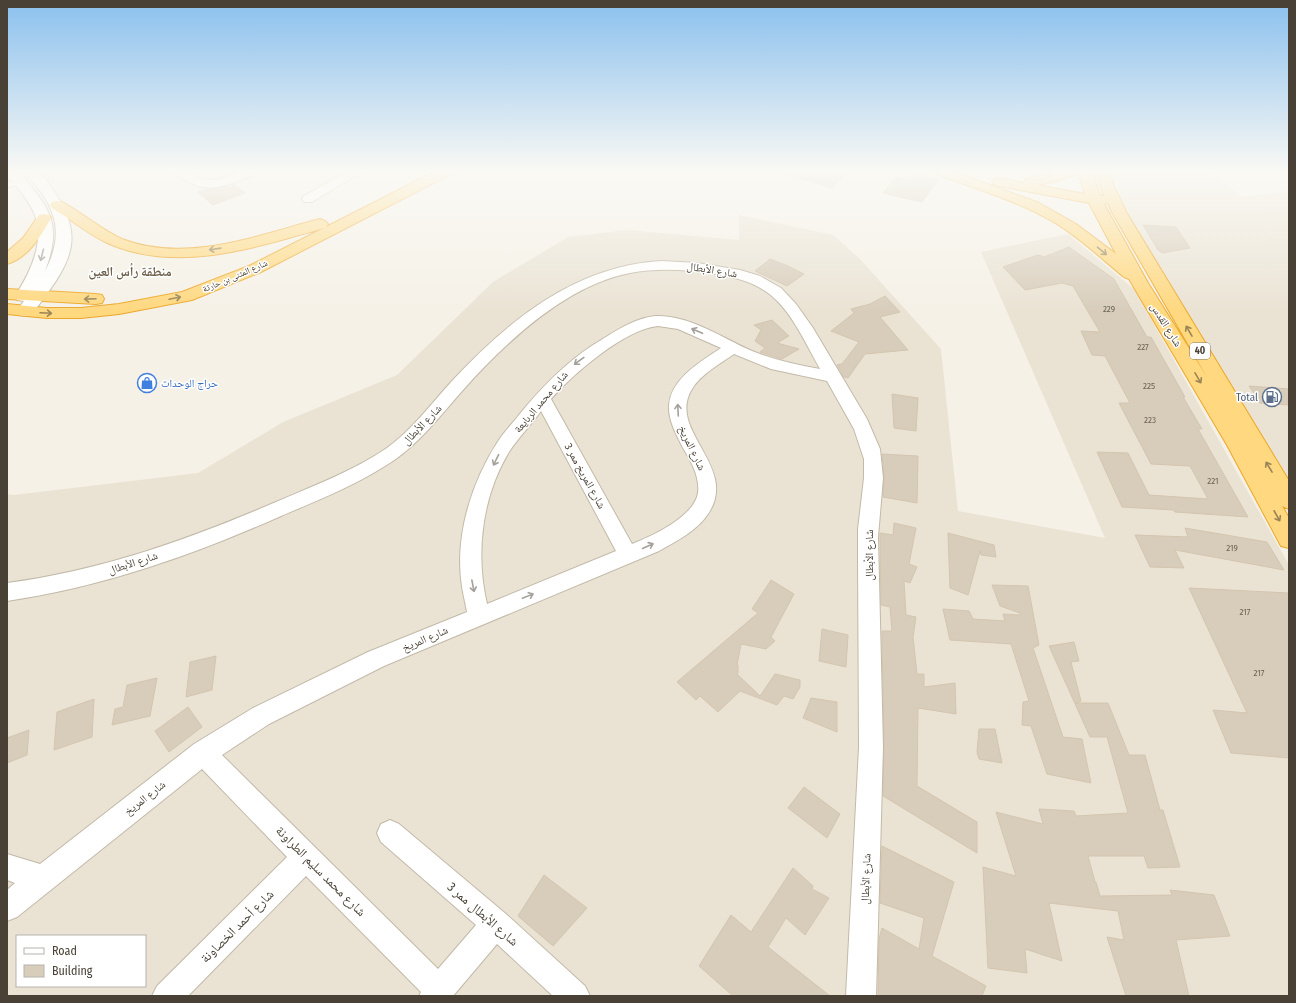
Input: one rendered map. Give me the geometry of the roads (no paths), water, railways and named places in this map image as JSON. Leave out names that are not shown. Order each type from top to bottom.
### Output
[{"type":"highway","points":[[7,259],[26,246],[32,239],[44,219]]},
{"type":"highway","points":[[79,219],[115,242],[131,247],[155,251],[179,252],[234,246],[262,241],[321,224]]},
{"type":"highway","name":"شارع المثنى بن حارثة","points":[[21,304],[122,296],[163,289],[202,278],[229,268],[331,219]]},
{"type":"highway","name":"شارع المثنى بن حارثة","points":[[7,294],[21,304],[47,313],[81,313],[186,296],[255,269],[353,219]]},
{"type":"highway","points":[[1057,219],[1097,247],[1140,283]]},
{"type":"highway","name":"شارع القدس","points":[[1105,219],[1140,283],[1178,344],[1237,445],[1289,539]]},
{"type":"highway","name":"شارع القدس","points":[[1123,219],[1289,500]]},
{"type":"street","points":[[21,304],[36,274],[45,244],[47,230],[44,219]]},
{"type":"street","points":[[21,304],[54,273],[63,254],[65,238],[61,219]]},
{"type":"street","name":"شارع الأبطال","points":[[7,592],[52,585],[93,576],[139,562],[208,538],[265,515],[368,468],[404,445],[459,383],[498,344],[554,301],[578,286],[622,269],[642,265],[662,264],[686,265],[748,276],[764,282],[776,290],[794,311],[863,429],[872,452],[873,471],[868,529],[871,745],[861,996]]},
{"type":"street","name":"شارع محمد الربايعة","points":[[479,617],[471,578],[472,553],[478,508],[489,475],[500,453],[542,397],[570,367],[586,356],[634,328],[645,323],[657,321],[682,325],[758,359],[785,367],[832,376]]},
{"type":"street","name":"شارع المريخ","points":[[7,907],[203,753],[261,716],[376,660],[652,545],[673,533],[692,519],[701,508],[706,496],[708,484],[705,472],[679,422],[677,411],[678,400],[682,390],[689,380],[732,348]]},
{"type":"street","name":"شارع المريخ ممر 3","points":[[542,397],[628,555]]},
{"type":"street","name":"شارع محمد سليم الطراونة","points":[[203,753],[437,993],[496,924]]},
{"type":"street","name":"شارع الأبطال ممر 3","points":[[390,833],[496,924],[575,996]]},
{"type":"street","name":"شارع أحمد الخصاونة","points":[[167,996],[306,857]]},
{"type":"street","points":[[7,867],[43,878]]},
{"type":"place","name":"حراج الوحدات","points":[[147,383]]},
{"type":"place","name":"Total","points":[[1272,397]]},
{"type":"district","name":"منطقة رأس العين","points":[[130,271]]}]
